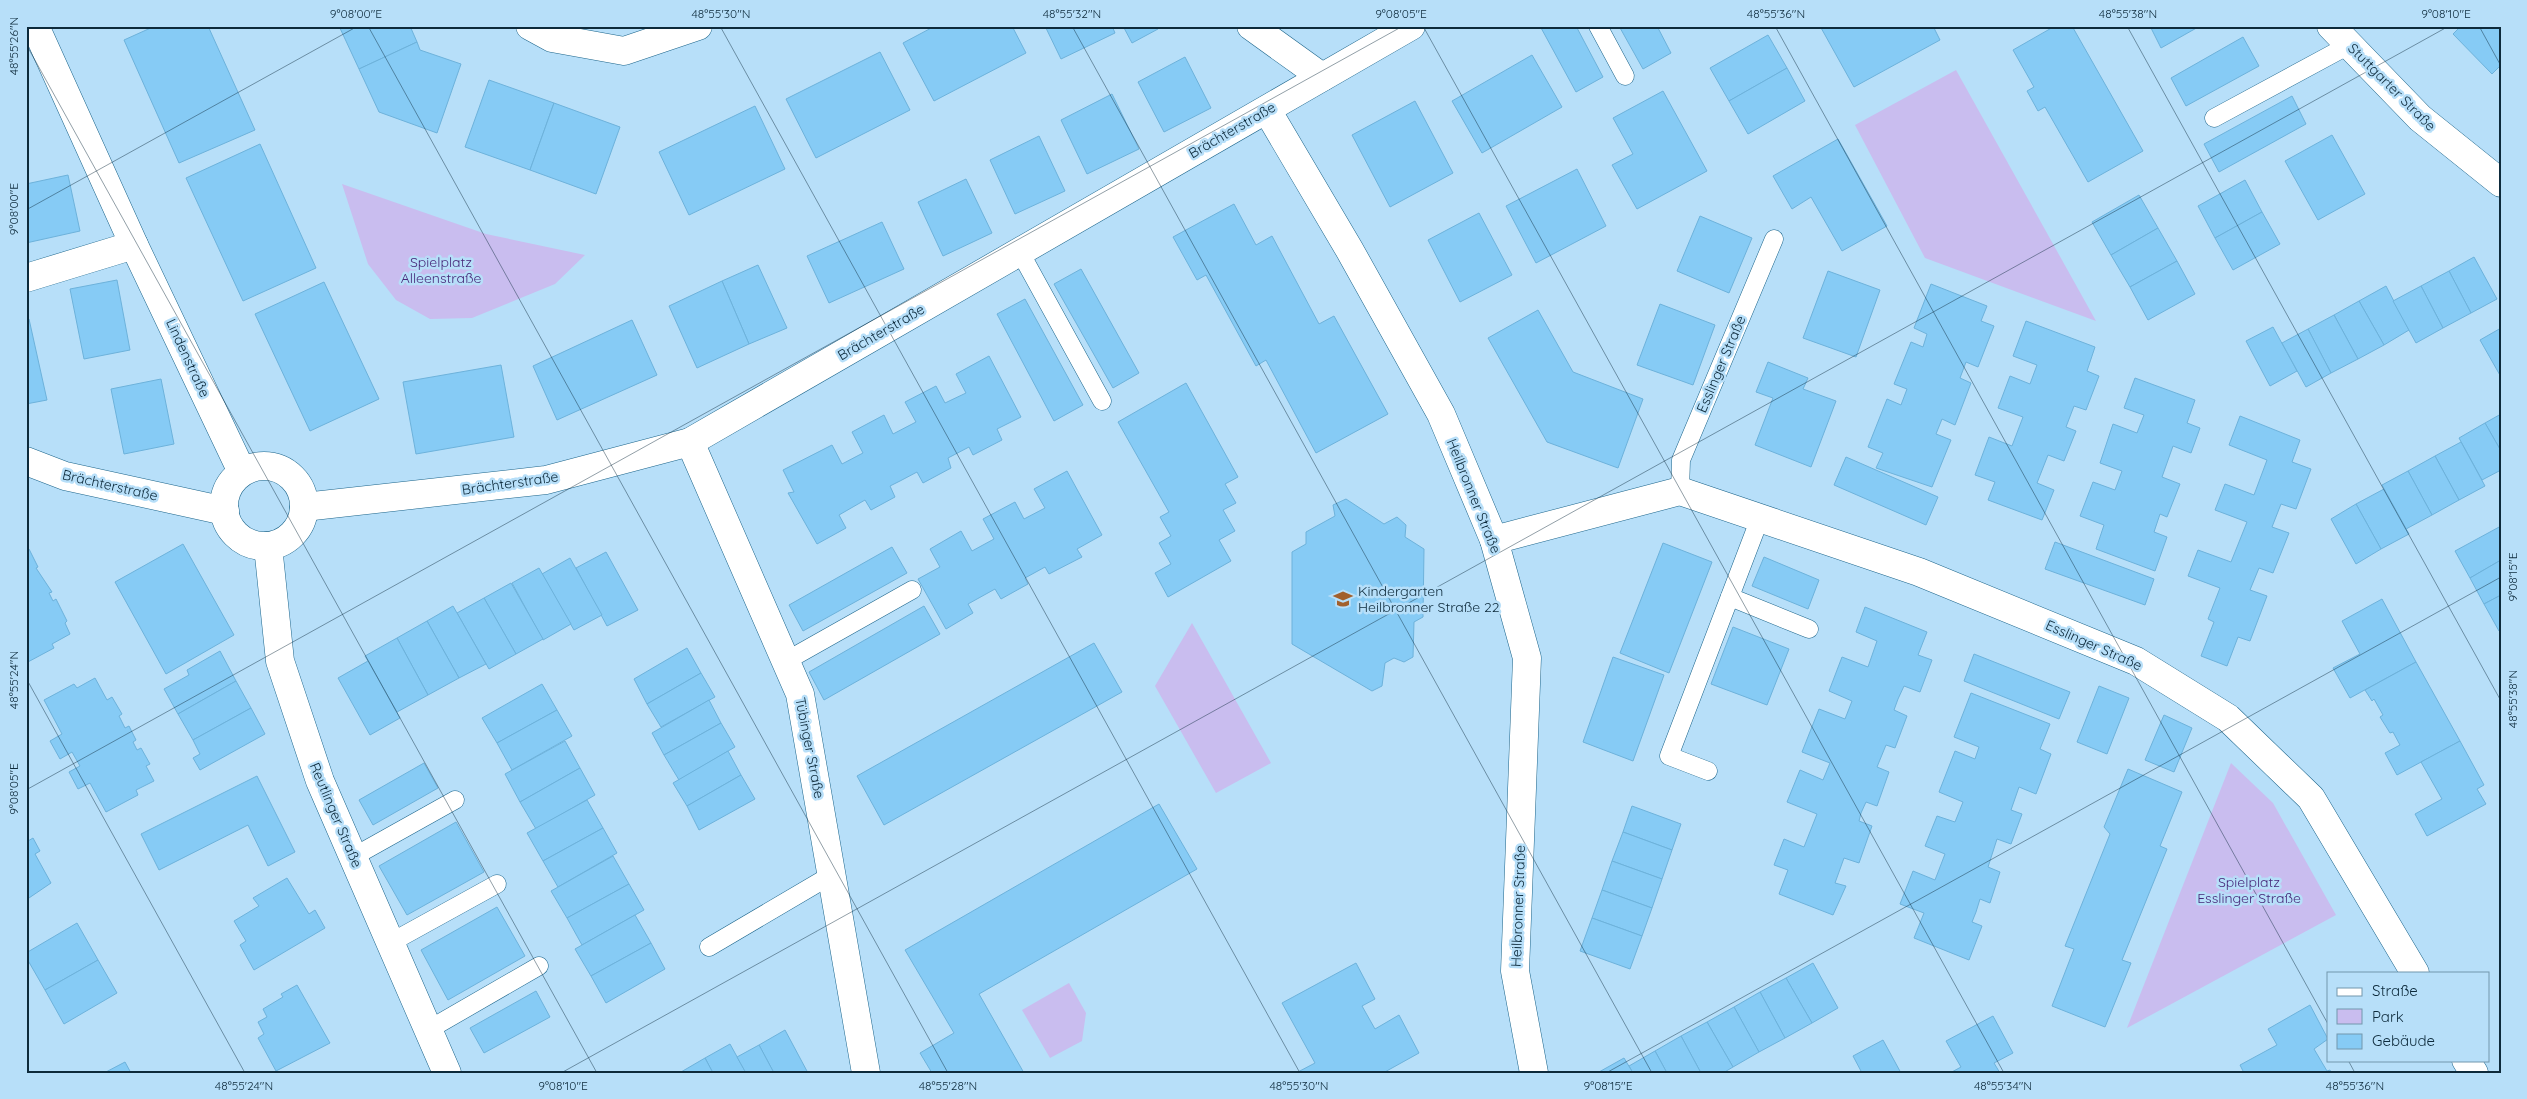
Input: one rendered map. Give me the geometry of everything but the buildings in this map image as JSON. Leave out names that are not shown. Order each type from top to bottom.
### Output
[{"type":"street","name":"Lindenstraße","points":[[35,26],[134,245],[242,472]]},
{"type":"street","points":[[530,26],[552,38],[624,50],[698,26]]},
{"type":"street","points":[[1251,26],[1322,78]]},
{"type":"street","name":"Brächterstraße","points":[[304,507],[546,480],[690,442],[1411,26]]},
{"type":"street","name":"Stuttgarter Straße","points":[[2340,35],[2420,118],[2501,183]]},
{"type":"street","name":"Heilbronner Straße","points":[[1267,110],[1349,248],[1441,414],[1494,540],[1527,658],[1515,971],[1534,1073]]},
{"type":"street","points":[[26,278],[134,245]]},
{"type":"street","name":"Tübinger Straße","points":[[690,442],[800,694],[833,874],[866,1073]]},
{"type":"street","name":"Brächterstraße","points":[[26,461],[64,476],[225,511]]},
{"type":"street","points":[[266,466],[278,468],[289,474],[297,484],[304,507],[302,519],[289,537],[268,546],[244,541],[228,523],[225,511],[228,489],[242,472],[253,467],[266,466]]},
{"type":"street","points":[[1494,540],[1680,492]]},
{"type":"street","name":"Esslinger Straße","points":[[1680,492],[1919,572],[2136,660],[2228,718],[2311,798],[2413,972]]},
{"type":"street","name":"Reutlinger Straße","points":[[268,546],[280,661],[320,781],[447,1073]]},
{"type":"street","points":[[2467,1062],[2474,1073]]},
{"type":"lane","points":[[1598,26],[1626,76]]},
{"type":"lane","points":[[2214,118],[2340,35]]},
{"type":"lane","name":"Esslinger Straße","points":[[1680,492],[1681,460],[1774,239]]},
{"type":"lane","points":[[1020,252],[1102,401]]},
{"type":"lane","points":[[1708,771],[1669,756],[1760,518]]},
{"type":"lane","points":[[786,661],[912,590]]},
{"type":"lane","points":[[1730,597],[1810,629]]},
{"type":"lane","points":[[353,857],[455,800]]},
{"type":"lane","points":[[709,947],[833,874]]},
{"type":"lane","points":[[390,943],[497,884]]},
{"type":"lane","points":[[428,1030],[539,966]]},
{"type":"green space","points":[[1956,70],[2096,321],[1925,258],[1855,125]]},
{"type":"green space","name":"Spielplatz Alleenstraße","points":[[342,184],[486,234],[585,255],[555,284],[472,318],[430,319],[396,300],[368,264]]},
{"type":"green space","points":[[1192,623],[1271,763],[1216,793],[1155,686]]},
{"type":"green space","name":"Spielplatz Esslinger Straße","points":[[2231,763],[2273,803],[2336,915],[2127,1028]]},
{"type":"green space","points":[[1069,983],[1086,1013],[1082,1041],[1050,1058],[1022,1010]]},
{"type":"place","name":"Kindergarten Heilbronner Straße 22","points":[[1343,599]]}]
